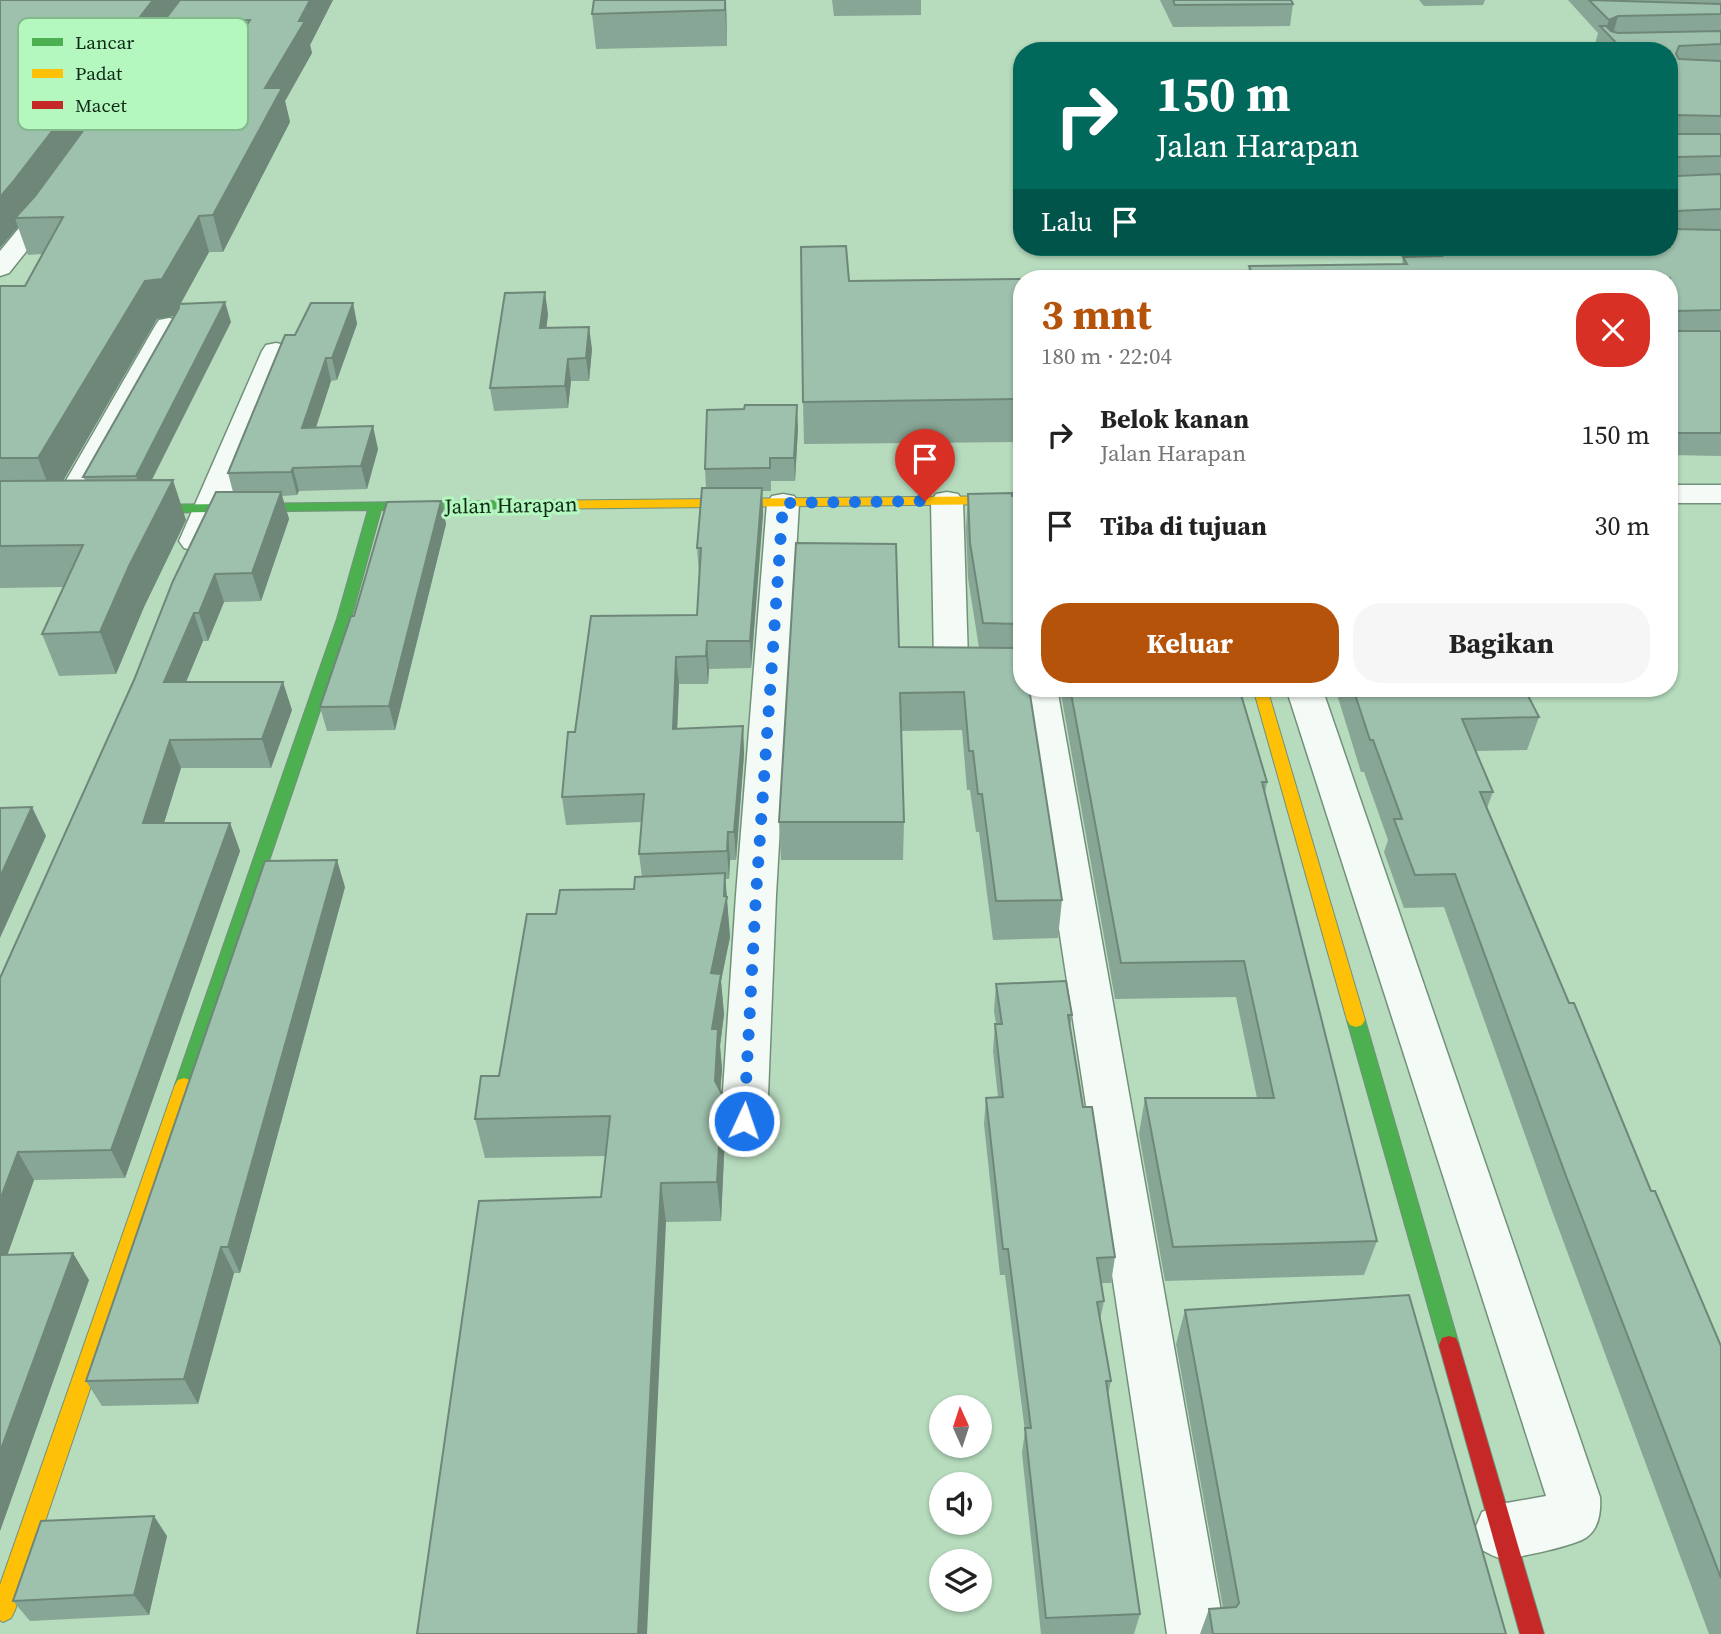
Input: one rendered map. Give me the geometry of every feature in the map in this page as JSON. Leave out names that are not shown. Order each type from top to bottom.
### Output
[{"type":"street","points":[[185,18],[198,0]]},
{"type":"street","points":[[93,147],[105,130]]},
{"type":"street","points":[[0,268],[36,226],[69,180]]},
{"type":"street","points":[[65,510],[169,326]]},
{"type":"street","points":[[179,574],[211,508],[276,351]]},
{"type":"street","points":[[1678,494],[1721,494]]},
{"type":"street","name":"Jalan Harapan","points":[[120,509],[1013,500]]},
{"type":"street","points":[[947,501],[951,662],[953,667],[961,671],[1013,673]]},
{"type":"street","points":[[744,1121],[736,896],[783,503]]},
{"type":"street","points":[[3,1610],[344,619],[375,506]]},
{"type":"street","points":[[1040,697],[1196,1634]]},
{"type":"street","points":[[1263,697],[1500,1531],[1532,1634]]},
{"type":"street","points":[[1307,697],[1573,1497],[1574,1511],[1567,1519],[1500,1531]]},
{"type":"street","points":[[1314,880],[1368,875]]},
{"type":"building","points":[[0,0],[153,0],[139,18],[18,18],[18,130],[53,130],[0,197]]},
{"type":"building","points":[[180,0],[310,0],[299,21],[305,21],[265,88],[282,88],[213,215],[199,216],[162,279],[145,281],[38,458],[0,458],[0,286],[25,286],[63,217],[15,218],[35,196],[84,130],[248,130],[250,20],[166,18]]},
{"type":"building","points":[[594,0],[725,0],[725,10],[592,14]]},
{"type":"building","points":[[1173,0],[1291,0],[1293,4],[1175,5]]},
{"type":"building","points":[[1589,0],[1721,4],[1721,14],[1618,16],[1609,20]]},
{"type":"building","points":[[1600,26],[1606,26],[1618,33],[1721,31],[1721,44],[1679,46],[1678,49],[1678,42],[1615,42]]},
{"type":"building","points":[[1678,57],[1721,61],[1721,116],[1678,115]]},
{"type":"building","points":[[1678,134],[1721,134],[1721,156],[1678,157]]},
{"type":"building","points":[[1721,174],[1721,209],[1678,211],[1678,176]]},
{"type":"building","points":[[1678,229],[1721,230],[1721,310],[1678,311],[1678,270],[1251,270],[1249,266],[1407,264],[1403,257],[1678,256]]},
{"type":"building","points":[[846,246],[849,281],[1013,279],[1013,399],[803,402],[801,247]]},
{"type":"building","points":[[545,292],[540,328],[589,327],[586,358],[568,359],[565,386],[490,388],[505,293]]},
{"type":"building","points":[[225,302],[136,476],[83,477],[179,304]]},
{"type":"building","points":[[311,303],[353,303],[332,358],[326,358],[302,428],[373,426],[361,466],[293,468],[291,472],[228,473],[285,335],[295,335]]},
{"type":"building","points":[[1678,331],[1721,331],[1721,433],[1678,433]]},
{"type":"building","points":[[745,405],[797,405],[794,458],[770,458],[770,468],[705,469],[707,410],[744,409]]},
{"type":"building","points":[[173,480],[129,566],[100,632],[42,634],[83,545],[0,546],[0,481]]},
{"type":"building","points":[[702,488],[762,488],[750,641],[707,641],[706,656],[676,657],[673,729],[743,726],[734,832],[728,832],[727,851],[639,854],[644,794],[562,797],[568,732],[575,732],[591,616],[697,615],[701,548],[697,548]]},
{"type":"building","points":[[216,492],[281,492],[252,573],[215,574],[199,613],[194,613],[164,682],[283,682],[262,739],[170,740],[143,823],[230,823],[111,1150],[18,1152],[0,1200],[0,978],[134,680],[173,581]]},
{"type":"building","points":[[1012,493],[1013,624],[983,623],[970,543],[968,494]]},
{"type":"building","points":[[441,501],[389,706],[320,707],[351,616],[354,616],[387,502]]},
{"type":"building","points":[[796,543],[896,544],[899,647],[1013,648],[1013,697],[1030,697],[1062,900],[996,901],[982,794],[978,794],[973,751],[969,751],[964,692],[900,693],[904,822],[779,822]]},
{"type":"building","points":[[1072,697],[1242,697],[1267,782],[1262,782],[1377,1241],[1173,1247],[1145,1098],[1274,1098],[1244,961],[1121,963]]},
{"type":"building","points":[[1356,697],[1529,697],[1539,717],[1462,719],[1493,792],[1480,792],[1569,1003],[1574,1003],[1651,1191],[1655,1191],[1721,1346],[1721,1578],[1566,1176],[1455,874],[1415,875],[1394,819],[1402,819],[1373,740],[1370,740]]},
{"type":"building","points":[[32,807],[0,877],[0,808]]},
{"type":"building","points":[[337,860],[228,1247],[221,1247],[184,1379],[86,1381],[265,861]]},
{"type":"building","points":[[725,873],[724,896],[727,897],[711,973],[721,974],[712,1029],[718,1029],[715,1081],[722,1094],[717,1182],[661,1183],[638,1634],[417,1634],[479,1201],[601,1197],[610,1116],[475,1119],[481,1076],[499,1076],[527,914],[556,914],[560,890],[634,889],[635,877]]},
{"type":"building","points":[[1066,981],[1072,1015],[1068,1015],[1083,1107],[1092,1107],[1115,1257],[1097,1258],[1104,1301],[1097,1302],[1111,1381],[1106,1381],[1140,1614],[1046,1618],[1025,1428],[1031,1428],[1008,1249],[1003,1249],[986,1098],[1003,1097],[995,1024],[1002,1024],[996,984]]},
{"type":"building","points":[[73,1253],[0,1452],[0,1255]]},
{"type":"building","points":[[1409,1295],[1506,1634],[1213,1634],[1209,1609],[1236,1607],[1239,1603],[1185,1310]]},
{"type":"building","points":[[154,1516],[134,1595],[13,1601],[41,1521]]},
{"type":"traffic: fast","points":[[132,509],[520,505]]},
{"type":"traffic: fast","points":[[184,1085],[344,619],[375,507]]},
{"type":"traffic: fast","points":[[1356,1020],[1449,1345]]},
{"type":"traffic: slow","points":[[520,505],[1013,500]]},
{"type":"traffic: slow","points":[[1263,697],[1356,1020]]},
{"type":"traffic: slow","points":[[3,1610],[184,1085]]},
{"type":"traffic: jam","points":[[1449,1345],[1532,1634]]},
{"type":"route","points":[[744,1121],[756,895],[783,503],[925,501]]}]
